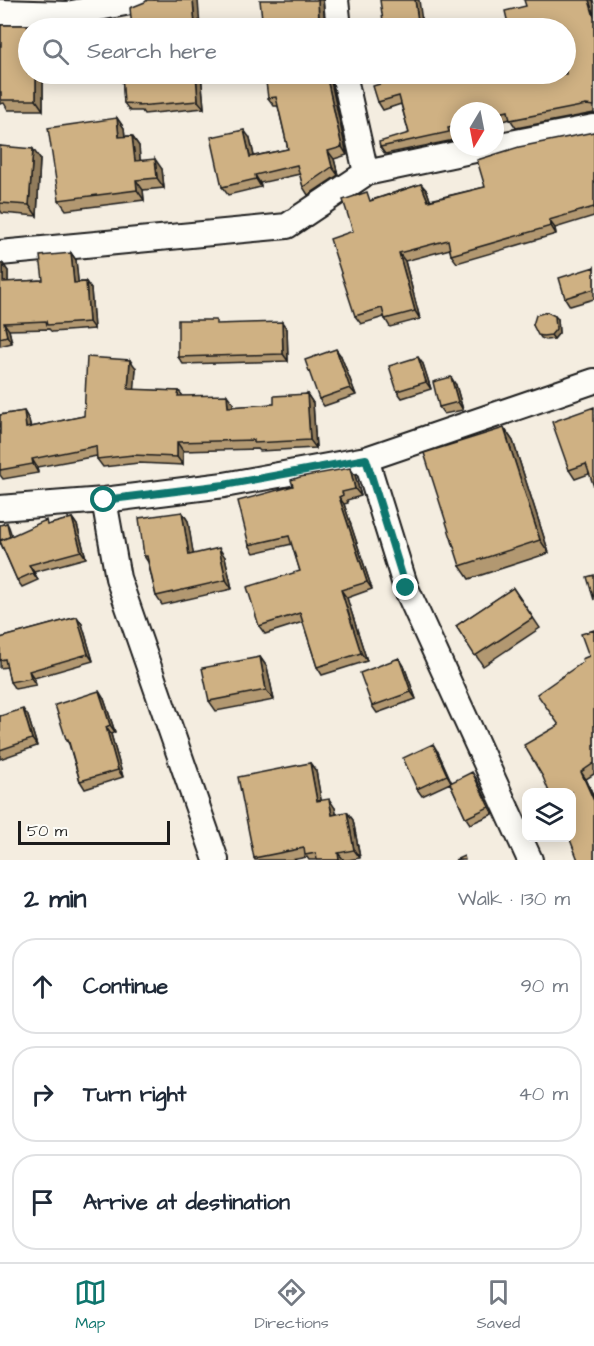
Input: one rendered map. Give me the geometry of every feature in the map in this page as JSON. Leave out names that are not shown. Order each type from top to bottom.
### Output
[{"type":"street","points":[[0,12],[67,14],[141,0]]},
{"type":"street","points":[[336,0],[338,18]]},
{"type":"street","points":[[346,84],[366,173]]},
{"type":"street","points":[[504,144],[594,128]]},
{"type":"street","points":[[0,253],[287,226],[366,173],[450,155]]},
{"type":"street","points":[[0,508],[104,500],[224,485],[366,459],[594,381]]},
{"type":"street","points":[[366,459],[406,588],[530,860]]},
{"type":"street","points":[[104,500],[118,578],[216,860]]},
{"type":"building","points":[[147,0],[193,0],[194,18],[131,18],[130,8]]},
{"type":"building","points":[[260,0],[318,0],[319,18],[262,18]]},
{"type":"building","points":[[380,0],[415,0],[418,18],[383,18]]},
{"type":"building","points":[[524,0],[589,0],[594,17],[594,106],[586,105],[510,120],[508,111],[504,112],[504,102],[450,102],[449,132],[380,147],[379,142],[409,133],[399,96],[378,102],[373,86],[380,84],[576,84],[576,18],[507,18],[505,11],[526,6]]},
{"type":"building","points":[[1,25],[18,25],[18,84],[36,84],[36,100],[1,100]]},
{"type":"building","points":[[123,84],[197,84],[198,101],[138,106],[138,104],[124,103]]},
{"type":"building","points":[[266,84],[328,84],[342,147],[328,151],[332,167],[303,187],[297,165],[255,175],[256,179],[222,187],[211,137],[244,130],[250,157],[288,149],[276,97],[268,98]]},
{"type":"building","points":[[117,118],[119,137],[132,136],[135,161],[155,159],[157,178],[136,180],[137,190],[59,200],[48,128]]},
{"type":"building","points":[[594,132],[594,207],[549,220],[551,226],[451,255],[448,240],[399,253],[415,311],[385,319],[382,308],[355,316],[330,239],[353,231],[343,200],[367,192],[370,201],[421,184],[428,201],[485,187],[477,160],[490,156],[504,156],[504,152]]},
{"type":"building","points":[[0,146],[33,149],[29,205],[0,203]]},
{"type":"building","points":[[71,253],[74,283],[86,282],[89,322],[47,325],[46,321],[4,323],[7,336],[0,338],[0,264],[3,264],[3,282],[43,280],[40,256]]},
{"type":"building","points":[[594,267],[594,289],[565,298],[559,278]]},
{"type":"building","points":[[547,312],[555,316],[556,329],[551,335],[538,335],[533,325],[536,315]]},
{"type":"building","points":[[178,320],[216,320],[216,324],[282,322],[283,354],[178,357]]},
{"type":"building","points":[[336,349],[350,388],[319,399],[305,360]]},
{"type":"building","points":[[87,357],[130,360],[128,389],[179,391],[178,396],[227,395],[228,407],[274,404],[274,396],[307,394],[310,440],[254,443],[254,440],[177,442],[177,457],[133,455],[97,459],[96,446],[32,459],[33,464],[0,470],[0,415],[24,411],[26,428],[84,416]]},
{"type":"building","points":[[418,357],[426,382],[397,391],[389,366]]},
{"type":"building","points":[[451,377],[458,402],[439,407],[433,382]]},
{"type":"building","points":[[594,407],[594,487],[586,464],[569,470],[552,422]]},
{"type":"building","points":[[504,428],[540,540],[460,566],[424,453]]},
{"type":"building","points":[[350,468],[355,489],[342,492],[343,495],[339,497],[367,582],[341,590],[361,653],[317,667],[300,613],[259,626],[247,587],[300,571],[289,536],[249,545],[238,501],[293,486],[291,480],[300,477]]},
{"type":"building","points":[[182,512],[189,555],[219,548],[226,580],[156,596],[147,556],[144,556],[139,518]]},
{"type":"building","points":[[72,518],[81,551],[29,565],[33,573],[17,580],[0,541],[46,520],[47,525]]},
{"type":"building","points":[[7,523],[10,537],[0,540],[0,525]]},
{"type":"building","points":[[594,575],[594,600],[587,577]]},
{"type":"building","points":[[513,588],[533,618],[475,656],[456,626]]},
{"type":"building","points":[[77,617],[88,654],[29,671],[31,678],[10,682],[5,659],[0,660],[0,638]]},
{"type":"building","points":[[594,630],[594,763],[581,772],[594,801],[594,860],[578,860],[571,842],[576,842],[576,788],[547,788],[524,745],[559,725],[537,694],[589,656],[581,634]]},
{"type":"building","points":[[260,657],[266,690],[209,701],[202,668]]},
{"type":"building","points":[[399,658],[411,692],[372,706],[360,673]]},
{"type":"building","points":[[99,691],[110,725],[106,727],[118,770],[80,781],[55,705]]},
{"type":"building","points":[[23,709],[32,739],[0,750],[0,716]]},
{"type":"building","points":[[433,744],[447,775],[417,789],[403,758]]},
{"type":"building","points":[[310,763],[317,801],[329,799],[332,815],[347,812],[354,850],[338,853],[339,860],[317,860],[316,853],[305,855],[304,848],[254,858],[238,777]]},
{"type":"building","points":[[472,772],[489,807],[466,818],[450,783]]},
{"type":"route","points":[[104,500],[224,485],[366,459],[406,588]]}]
